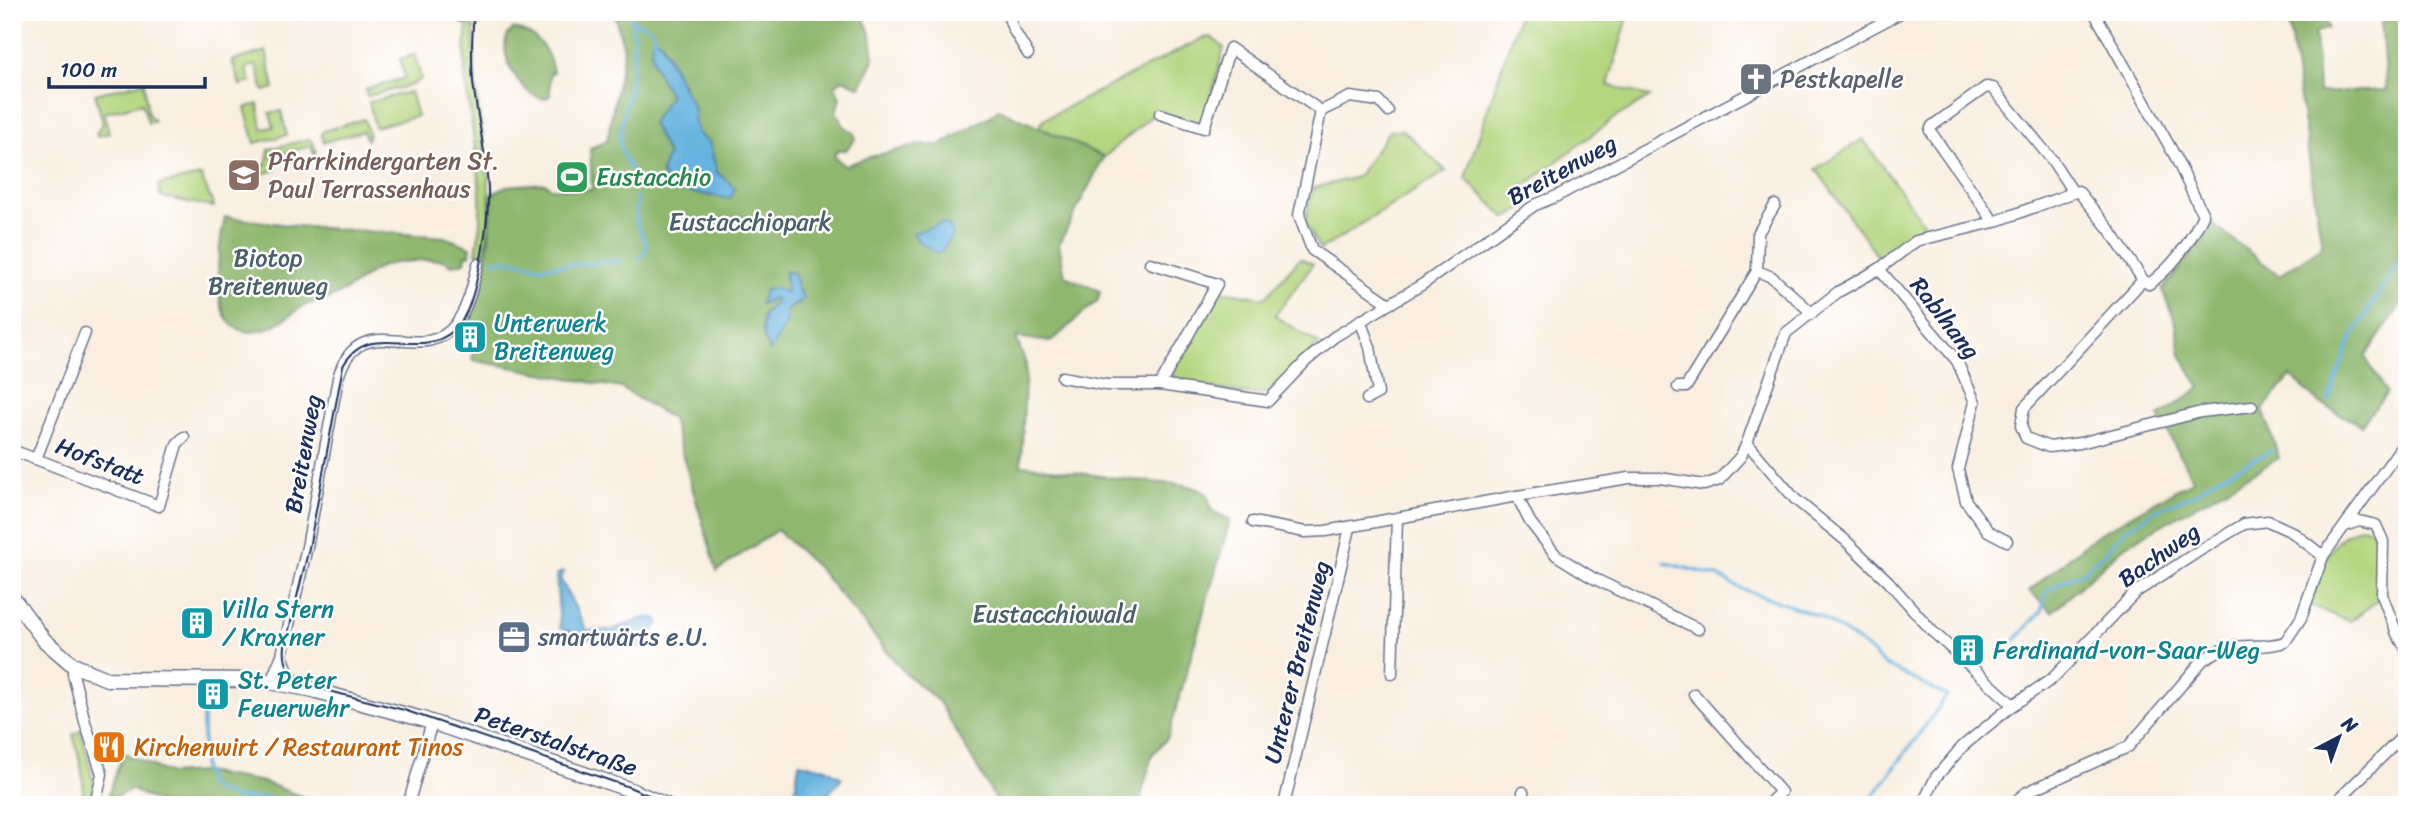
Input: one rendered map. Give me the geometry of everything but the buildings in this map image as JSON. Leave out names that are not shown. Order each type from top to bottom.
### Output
[{"type":"street","points":[[1007,12],[1013,29],[1028,54]]},
{"type":"street","name":"Breitenweg","points":[[1160,385],[1268,401],[1305,362],[1334,337],[1423,284],[1535,205],[1557,196],[1902,12]]},
{"type":"street","points":[[1994,222],[1930,128],[1986,87],[1993,88],[2052,160],[2073,192],[2078,191],[2109,229],[2143,280],[2149,284],[2166,272],[2192,239],[2203,215],[2175,156],[2094,12]]},
{"type":"street","points":[[1160,114],[1204,128],[1230,48],[1321,111]]},
{"type":"street","points":[[1321,111],[1350,97],[1379,101],[1388,111]]},
{"type":"street","points":[[1321,111],[1299,215],[1312,250],[1388,303]]},
{"type":"street","name":"Unterer Breitenweg","points":[[1253,522],[1305,532],[1350,528],[1629,478],[1660,478],[1704,485],[1719,480],[1733,467],[1747,443],[1786,333],[1838,292],[1879,269],[1916,241],[1994,222],[2073,192]]},
{"type":"street","points":[[1678,387],[1686,387],[1757,271],[1758,233],[1775,205]]},
{"type":"street","points":[[1062,377],[1105,385],[1160,385],[1217,284],[1150,263]]},
{"type":"street","name":"Breitenweg","points":[[271,681],[282,655],[307,547],[338,378],[344,361],[355,348],[371,341],[424,341],[438,338],[455,326],[464,310],[478,264]]},
{"type":"street","name":"Rablhang","points":[[1879,269],[1957,361],[1975,402],[1958,468],[1966,501],[1988,531],[2007,541]]},
{"type":"street","points":[[1757,271],[1772,277],[1812,313]]},
{"type":"street","points":[[2143,280],[2024,408],[2021,426],[2026,438],[2049,447],[2080,443],[2201,412],[2252,406]]},
{"type":"street","points":[[1360,320],[1370,347],[1378,393],[1367,399]]},
{"type":"street","name":"Hofstatt","points":[[36,459],[85,333]]},
{"type":"street","name":"Hofstatt","points":[[12,450],[159,506],[177,444],[184,437]]},
{"type":"street","points":[[2011,805],[2027,792],[2128,747],[2203,660],[2215,652],[2230,646],[2270,646],[2285,642],[2301,618],[2323,556],[2407,439]]},
{"type":"street","points":[[1747,443],[1795,499],[1845,540],[1888,581],[1932,631],[2013,705]]},
{"type":"street","points":[[1517,496],[1530,522],[1556,555],[1591,577],[1698,629]]},
{"type":"street","points":[[1392,674],[1397,519]]},
{"type":"street","name":"Bachweg","points":[[1922,805],[1936,777],[1963,746],[2013,705],[2052,679],[2136,592],[2244,524],[2268,521],[2292,532],[2323,556]]},
{"type":"street","points":[[2345,526],[2359,521],[2376,525],[2383,541],[2382,595],[2397,634],[2407,650]]},
{"type":"street","name":"Unterer Breitenweg","points":[[1284,805],[1350,528]]},
{"type":"street","name":"Peterstalstraße","points":[[12,597],[44,640],[73,665],[107,679],[271,681],[305,688],[432,722],[628,789],[666,805]]},
{"type":"street","points":[[282,655],[289,674],[305,688]]},
{"type":"street","points":[[73,665],[85,722],[102,775],[95,805]]},
{"type":"street","points":[[1694,694],[1781,792],[1767,805]]},
{"type":"street","points":[[408,805],[432,722]]},
{"type":"street","points":[[2333,805],[2407,732]]},
{"type":"street","points":[[1523,792],[1526,805]]},
{"type":"green space","name":"Eustacchiowald","points":[[614,12],[861,12],[871,35],[874,60],[860,87],[843,79],[835,86],[840,98],[836,112],[844,126],[853,132],[856,138],[846,150],[838,150],[834,156],[845,166],[918,145],[940,145],[998,109],[1104,157],[1059,244],[1065,276],[1100,291],[1098,300],[1051,342],[1016,337],[1026,365],[1021,465],[1187,485],[1207,494],[1212,511],[1230,520],[1168,737],[1152,755],[1139,805],[999,805],[939,702],[904,672],[818,568],[777,530],[717,571],[672,419],[621,388],[472,360],[478,331],[467,326],[483,278],[492,194],[506,186],[545,183],[551,188],[592,190],[590,148],[607,141],[624,49]],"holes":[[[661,41],[695,112],[693,119],[699,135],[709,142],[717,172],[734,188],[661,172],[668,155],[662,141],[670,95],[653,64]],[[785,272],[794,273],[800,304],[762,320],[764,313],[776,303],[774,298],[760,303],[787,293]]]},
{"type":"green space","points":[[1520,12],[1600,12],[1628,17],[1608,85],[1650,97],[1613,119],[1520,189],[1522,209],[1506,218],[1465,178]]},
{"type":"green space","points":[[2287,12],[2325,12],[2328,28],[2315,33],[2318,93],[2386,90],[2381,22],[2407,15],[2407,45],[2401,47],[2407,115],[2407,296],[2365,357],[2387,393],[2361,425],[2319,403],[2291,376],[2263,409],[2279,458],[2125,546],[2052,612],[2029,591],[2094,537],[2193,480],[2159,416],[2200,388],[2181,355],[2176,323],[2162,290],[2196,248],[2211,223],[2279,275],[2322,246]]},
{"type":"green space","points":[[467,23],[474,27],[476,87],[489,191],[488,233],[484,254],[476,253],[480,184],[465,72]]},
{"type":"green space","points":[[513,29],[529,34],[545,50],[553,72],[550,73],[550,96],[542,98],[532,95],[508,63],[505,50],[507,38]]},
{"type":"green space","points":[[1211,37],[1224,48],[1205,118],[1199,124],[1155,113],[1104,157],[1039,127],[1044,119],[1203,38]]},
{"type":"green space","points":[[266,51],[274,88],[264,91],[256,65],[246,68],[251,82],[240,85],[232,61]]},
{"type":"green space","points":[[415,55],[421,79],[412,85],[367,96],[366,89],[405,78],[400,59]]},
{"type":"green space","points":[[144,82],[148,114],[154,121],[148,123],[142,103],[104,113],[109,133],[97,136],[96,133],[103,123],[95,94]]},
{"type":"green space","points":[[410,92],[417,116],[375,127],[369,102]]},
{"type":"green space","points":[[258,104],[262,129],[274,127],[270,113],[281,111],[287,135],[255,143],[245,108]]},
{"type":"green space","points":[[364,119],[369,135],[367,140],[363,131],[324,142],[321,135],[323,131]]},
{"type":"green space","points":[[1403,130],[1446,171],[1320,250],[1305,223],[1313,188],[1357,177],[1389,131]]},
{"type":"green space","points":[[309,139],[316,151],[314,155],[311,146],[272,156],[276,170],[253,176],[252,171],[266,165],[269,149]]},
{"type":"green space","points":[[1863,139],[1929,231],[1915,235],[1880,260],[1816,169]]},
{"type":"green space","points":[[201,176],[214,207],[161,197],[158,185]]},
{"type":"green space","name":"Biotop Breitenweg","points":[[225,217],[296,226],[444,237],[471,247],[470,255],[466,254],[465,262],[452,265],[439,260],[385,265],[341,293],[306,305],[273,326],[247,332],[233,326],[224,312],[219,294],[219,252]]},
{"type":"green space","points":[[1300,258],[1313,264],[1275,316],[1319,344],[1270,393],[1245,394],[1174,382],[1171,372],[1221,291],[1265,298]]},
{"type":"green space","points":[[2362,527],[2373,531],[2378,546],[2378,600],[2350,621],[2310,606],[2332,548],[2349,532]]},
{"type":"green space","points":[[81,730],[94,784],[90,805],[82,804],[83,778],[73,735]]},
{"type":"green space","points":[[124,753],[170,774],[204,772],[263,782],[306,798],[307,805],[163,805],[131,789],[105,805]]},
{"type":"water","points":[[653,37],[660,41],[692,105],[695,112],[693,119],[699,135],[709,142],[717,172],[735,188],[730,199],[670,189],[661,172],[668,155],[652,123],[670,95],[653,60]]},
{"type":"water","points":[[942,223],[949,225],[953,235],[939,254],[919,242],[913,233]]},
{"type":"water","points":[[785,272],[794,273],[798,290],[804,299],[786,310],[787,322],[770,351],[762,324],[766,311],[776,302],[774,298],[760,304],[765,290],[776,288],[787,293]]},
{"type":"water","points":[[564,572],[560,578],[587,631],[612,630],[644,618],[656,618],[659,622],[645,649],[591,639],[560,628],[556,574]]},
{"type":"water","points":[[799,763],[826,768],[842,778],[828,794],[821,794],[811,805],[793,805]]},
{"type":"waterway","points":[[631,12],[633,59],[620,143],[627,163],[640,182]]},
{"type":"waterway","points":[[632,22],[644,25]]},
{"type":"waterway","points":[[649,27],[653,31],[654,40]]},
{"type":"waterway","points":[[637,196],[637,224],[646,242],[646,249],[639,259]]},
{"type":"waterway","points":[[2328,402],[2350,341],[2407,247]]},
{"type":"waterway","points":[[494,260],[518,261],[539,267],[621,261]]},
{"type":"waterway","points":[[2015,640],[2041,612],[2047,591],[2082,573],[2107,551],[2125,530],[2156,510],[2197,493],[2209,482],[2271,451]]},
{"type":"waterway","points":[[1665,563],[1718,576],[1740,588],[1819,616],[1861,643],[1885,665],[1947,696],[1867,805]]},
{"type":"waterway","points":[[203,695],[203,769],[209,787],[235,798],[270,798],[281,805]]},
{"type":"tram line","points":[[474,12],[473,82],[488,200],[483,248],[473,296],[458,326],[439,339],[424,343],[380,342],[367,345],[354,352],[343,366],[309,548],[285,646],[286,664],[295,678],[305,685],[404,710],[629,787],[672,805]]},
{"type":"place","name":"Pestkapelle","points":[[1756,79]]},
{"type":"place","name":"Pfarrkindergarten St. Paul Terrassenhaus","points":[[244,175]]},
{"type":"place","name":"Eustacchio","points":[[572,177]]},
{"type":"place","name":"Unterwerk Breitenweg","points":[[470,337]]},
{"type":"place","name":"Villa Stern / Kraxner","points":[[197,623]]},
{"type":"place","name":"smartwärts e.U.","points":[[514,637]]},
{"type":"place","name":"Ferdinand-von-Saar-Weg","points":[[1968,650]]},
{"type":"place","name":"St. Peter Feuerwehr","points":[[213,694]]},
{"type":"place","name":"Kirchenwirt / Restaurant Tinos","points":[[109,747]]},
{"type":"park label","name":"Eustacchiopark","points":[[750,222]]}]
